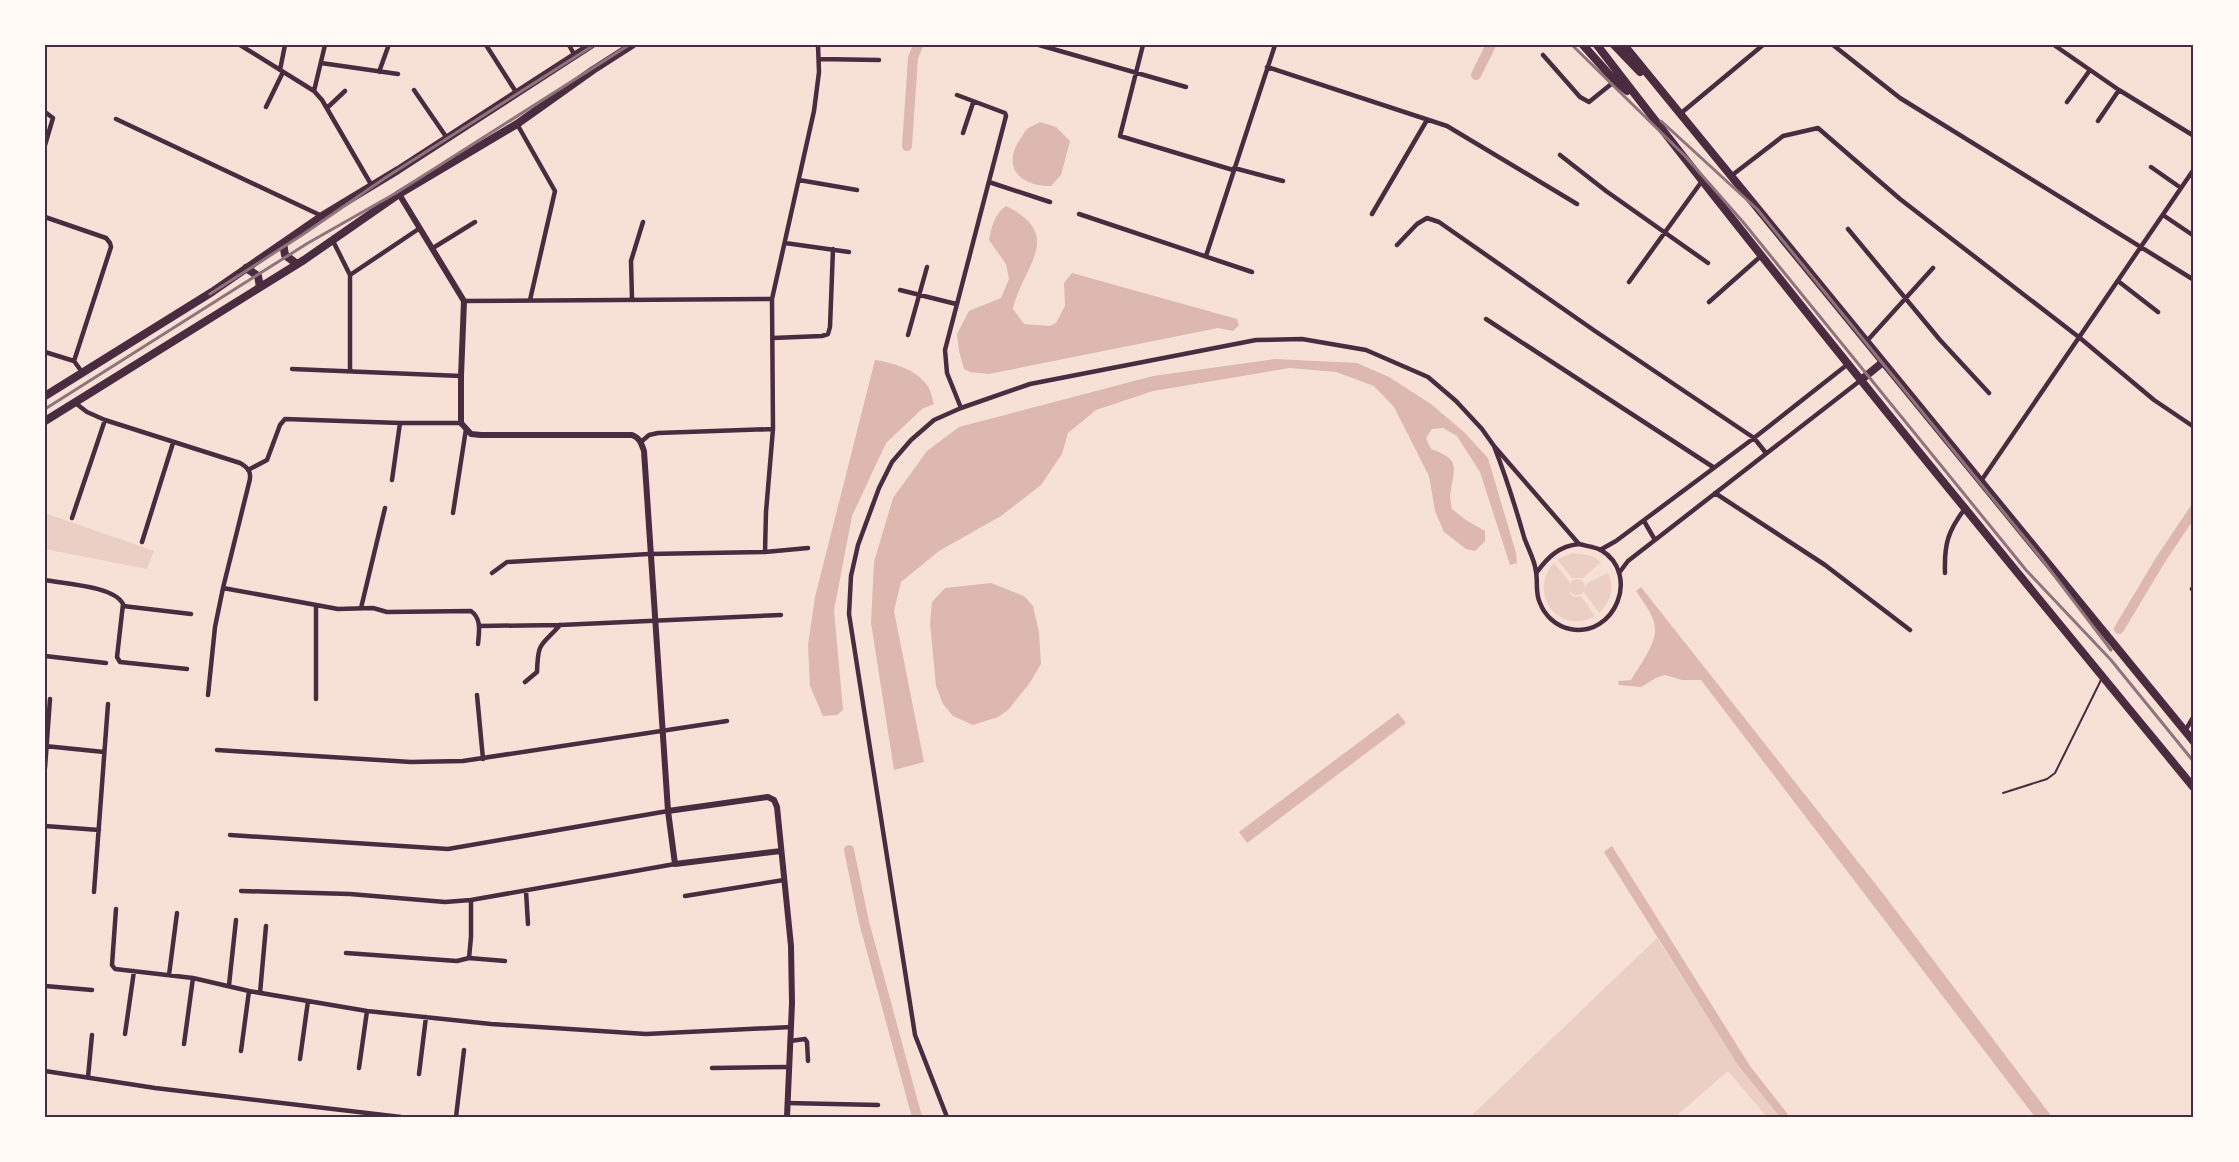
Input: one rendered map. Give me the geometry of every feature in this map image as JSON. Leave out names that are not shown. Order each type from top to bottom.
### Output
[{"type":"main road","points":[[45,396],[212,292],[322,216],[591,45]]},
{"type":"main road","points":[[45,421],[333,241],[399,194],[517,124],[632,45]]},
{"type":"main road","points":[[1583,45],[1615,81],[1638,99]]},
{"type":"main road","points":[[1597,45],[1761,256],[2194,788]]},
{"type":"main road","points":[[1614,45],[1680,114],[2194,742]]},
{"type":"main road","points":[[1624,45],[1670,103]]},
{"type":"main road","points":[[283,243],[285,255],[297,264]]},
{"type":"main road","points":[[246,268],[258,276],[260,287]]},
{"type":"main road","points":[[1861,380],[1883,362]]},
{"type":"street","points":[[240,45],[314,91],[327,108],[372,186]]},
{"type":"street","points":[[266,107],[282,71],[285,45]]},
{"type":"street","points":[[314,91],[325,45]]},
{"type":"street","points":[[486,45],[516,92]]},
{"type":"street","points":[[569,45],[575,56]]},
{"type":"street","points":[[765,552],[773,429],[772,299],[814,111],[819,59],[818,45]]},
{"type":"street","points":[[1038,45],[1186,87]]},
{"type":"street","points":[[1143,45],[1120,136],[1283,181]]},
{"type":"street","points":[[1206,255],[1275,45]]},
{"type":"street","points":[[1680,114],[1763,45]]},
{"type":"street","points":[[1833,45],[1900,98],[2194,280]]},
{"type":"street","points":[[2054,45],[2119,90],[2194,136]]},
{"type":"street","points":[[379,72],[388,47]]},
{"type":"street","points":[[1543,55],[1580,97],[1590,102],[1615,81]]},
{"type":"street","points":[[819,59],[879,60]]},
{"type":"street","points":[[321,63],[398,74]]},
{"type":"street","points":[[1268,67],[1427,120],[1458,133],[1577,204]]},
{"type":"street","points":[[2067,102],[2090,70]]},
{"type":"street","points":[[414,90],[447,138]]},
{"type":"street","points":[[2098,121],[2119,90]]},
{"type":"street","points":[[327,108],[345,91]]},
{"type":"street","points":[[957,95],[1005,113],[1006,116],[945,350],[948,373],[961,408]]},
{"type":"street","points":[[963,133],[974,103]]},
{"type":"street","points":[[45,112],[53,118],[45,145]]},
{"type":"street","points":[[116,119],[322,216]]},
{"type":"street","points":[[1371,214],[1427,120]]},
{"type":"street","points":[[517,124],[555,191],[530,300]]},
{"type":"street","points":[[1731,176],[1783,136],[1818,128],[1900,199],[2080,338],[2154,400],[2194,427]]},
{"type":"street","points":[[1560,155],[1708,263]]},
{"type":"street","points":[[2151,167],[2181,188]]},
{"type":"street","points":[[1981,482],[2194,169]]},
{"type":"street","points":[[799,180],[857,190]]},
{"type":"street","points":[[1629,282],[1702,181]]},
{"type":"street","points":[[989,182],[1050,202]]},
{"type":"street","points":[[399,194],[464,301],[461,376],[464,426],[453,513]]},
{"type":"street","points":[[1079,214],[1252,272]]},
{"type":"street","points":[[2163,214],[2194,236]]},
{"type":"street","points":[[45,217],[106,238],[111,247],[74,361]]},
{"type":"street","points":[[1397,245],[1417,224],[1427,218],[1439,222],[1595,331],[1755,438],[1766,453]]},
{"type":"street","points":[[433,248],[475,222]]},
{"type":"street","points":[[632,299],[631,261],[643,222]]},
{"type":"street","points":[[350,275],[420,228]]},
{"type":"street","points":[[1848,229],[1940,340],[1989,393]]},
{"type":"street","points":[[333,241],[350,275],[350,371]]},
{"type":"street","points":[[785,243],[849,252]]},
{"type":"street","points":[[773,338],[828,334],[833,249]]},
{"type":"street","points":[[1709,302],[1761,256]]},
{"type":"street","points":[[908,335],[927,267]]},
{"type":"street","points":[[1866,342],[1933,268]]},
{"type":"street","points":[[2118,281],[2158,312]]},
{"type":"street","points":[[900,290],[956,304]]},
{"type":"street","points":[[464,301],[772,299]]},
{"type":"street","points":[[1486,319],[1713,467]]},
{"type":"street","points":[[947,1117],[915,1035],[849,614],[851,576],[858,545],[875,497],[892,462],[910,440],[934,420],[1030,384],[1256,340],[1302,339],[1366,350],[1428,377],[1456,400],[1579,544]]},
{"type":"street","points":[[46,353],[74,361],[82,372]]},
{"type":"street","points":[[1600,550],[1616,541],[1755,438],[1848,364]]},
{"type":"street","points":[[292,369],[461,376]]},
{"type":"street","points":[[1619,573],[1628,561],[1861,380]]},
{"type":"street","points":[[74,402],[87,412],[105,420],[240,463],[248,470],[250,480],[215,627],[208,695]]},
{"type":"street","points":[[248,470],[267,460],[280,425],[285,419],[464,426],[471,434],[481,435],[632,435],[637,437],[644,451],[661,731],[675,864]]},
{"type":"street","points":[[72,518],[105,420]]},
{"type":"street","points":[[392,480],[400,423]]},
{"type":"street","points":[[641,442],[649,435],[658,433],[773,429]]},
{"type":"street","points":[[142,542],[172,443]]},
{"type":"street","points":[[1494,446],[1515,499],[1525,539],[1537,572],[1538,601],[1546,614],[1556,623],[1569,629],[1584,630],[1598,625],[1611,615],[1619,602],[1622,587],[1619,573],[1612,560],[1600,550],[1579,544],[1557,550],[1546,559],[1537,572]]},
{"type":"street","points":[[1715,493],[1825,565],[1910,630]]},
{"type":"street","points":[[1945,573],[1944,553],[1951,527],[1966,507]]},
{"type":"street","points":[[361,608],[385,508]]},
{"type":"street","points":[[1644,520],[1655,540]]},
{"type":"street","points":[[492,573],[507,562],[649,554],[765,552],[808,548]]},
{"type":"street","points":[[45,580],[110,592],[120,599],[123,606],[117,653],[120,662],[187,669]]},
{"type":"street","points":[[223,588],[338,609],[373,608],[387,612],[471,611],[477,615],[478,644]]},
{"type":"street","points":[[123,606],[191,614]]},
{"type":"street","points":[[316,606],[316,699]]},
{"type":"street","points":[[479,626],[560,625],[781,615]]},
{"type":"street","points":[[525,682],[537,672],[536,655],[539,645],[560,625]]},
{"type":"street","points":[[45,656],[106,663]]},
{"type":"street","points":[[477,695],[483,759]]},
{"type":"street","points":[[45,768],[50,699]]},
{"type":"street","points":[[94,892],[108,704]]},
{"type":"street","points":[[2185,731],[2194,716]]},
{"type":"street","points":[[217,750],[411,762],[483,759],[727,721]]},
{"type":"street","points":[[46,746],[104,752]]},
{"type":"street","points":[[230,835],[448,849],[668,811],[768,797],[774,800],[777,807],[791,946],[791,1027],[787,1117]]},
{"type":"street","points":[[45,826],[99,830]]},
{"type":"street","points":[[241,891],[350,894],[444,902],[471,900],[675,864],[781,851]]},
{"type":"street","points":[[685,896],[784,880]]},
{"type":"street","points":[[526,891],[528,924]]},
{"type":"street","points":[[469,958],[471,900]]},
{"type":"street","points":[[116,909],[112,965],[115,969],[192,978],[249,991],[367,1011],[491,1024],[646,1034],[791,1027]]},
{"type":"street","points":[[169,975],[177,913]]},
{"type":"street","points":[[229,985],[236,920]]},
{"type":"street","points":[[260,993],[266,926]]},
{"type":"street","points":[[346,953],[457,961],[469,958],[505,961]]},
{"type":"street","points":[[125,1034],[134,971]]},
{"type":"street","points":[[184,1044],[192,978]]},
{"type":"street","points":[[45,986],[92,990]]},
{"type":"street","points":[[241,1051],[249,991]]},
{"type":"street","points":[[300,1059],[309,1001]]},
{"type":"street","points":[[359,1068],[367,1011]]},
{"type":"street","points":[[419,1074],[426,1017]]},
{"type":"street","points":[[88,1077],[92,1035]]},
{"type":"street","points":[[790,1041],[805,1040],[807,1042],[808,1061]]},
{"type":"street","points":[[456,1117],[464,1050]]},
{"type":"street","points":[[712,1068],[789,1067]]},
{"type":"street","points":[[45,1071],[243,1100],[401,1117]]},
{"type":"street","points":[[787,1103],[878,1105]]},
{"type":"lane","points":[[2003,793],[2047,779],[2055,773],[2103,678]]},
{"type":"shaded area","points":[[1040,122],[1056,127],[1070,141],[1061,175],[1051,186],[1041,186],[1024,180],[1014,168],[1012,160],[1014,151],[1025,132]]},
{"type":"shaded area","points":[[1006,206],[1024,217],[1034,228],[1037,240],[1031,266],[1013,309],[1024,324],[1050,326],[1056,323],[1065,306],[1064,283],[1072,273],[1237,319],[1239,325],[1233,331],[1218,328],[989,374],[964,369],[957,334],[969,311],[1001,298],[1009,279],[1006,264],[989,240],[996,217]]},
{"type":"shaded area","points":[[1275,359],[1357,363],[1389,377],[1431,404],[1464,432],[1488,458],[1517,563],[1510,565],[1480,472],[1457,436],[1443,428],[1432,429],[1426,438],[1431,449],[1446,456],[1453,464],[1454,474],[1450,495],[1452,509],[1485,531],[1485,541],[1475,551],[1466,549],[1444,532],[1435,511],[1429,476],[1394,407],[1374,386],[1336,372],[1290,368],[1153,391],[1096,410],[1068,433],[1062,454],[1041,485],[1001,516],[939,551],[901,582],[894,611],[924,762],[894,770],[871,623],[874,562],[893,498],[927,451],[959,427],[1153,376]]},
{"type":"shaded area","points":[[875,360],[897,365],[922,379],[928,387],[934,404],[922,409],[886,443],[852,516],[834,610],[843,710],[837,715],[823,716],[810,686],[808,645],[815,597]]},
{"type":"shaded area","points":[[45,513],[154,551],[147,569],[45,549]]},
{"type":"shaded area","points":[[1573,553],[1592,556],[1601,562],[1583,578],[1572,578],[1557,559]]},
{"type":"shaded area","points":[[1554,563],[1569,581],[1570,594],[1576,597],[1581,596],[1595,616],[1582,621],[1569,621],[1550,608],[1545,598],[1544,586],[1546,574]]},
{"type":"shaded area","points":[[1608,573],[1611,594],[1599,613],[1584,592],[1587,583]]},
{"type":"shaded area","points":[[1577,579],[1585,587],[1577,595],[1569,587]]},
{"type":"shaded area","points":[[991,583],[1024,596],[1033,606],[1039,632],[1041,664],[1029,684],[1008,710],[998,717],[973,725],[953,716],[943,704],[936,686],[930,623],[932,602],[945,588]]},
{"type":"shaded area","points":[[1641,587],[1881,891],[2052,1117],[2035,1117],[1701,680],[1682,680],[1665,675],[1641,687],[1619,685],[1618,681],[1631,680],[1655,635],[1653,619],[1636,591]]},
{"type":"shaded area","points":[[1398,713],[1406,723],[1247,843],[1239,832]]},
{"type":"shaded area","points":[[1612,846],[1750,1066],[1790,1117],[1780,1117],[1737,1064],[1604,852]]},
{"type":"shaded area","points":[[1657,938],[1737,1064],[1780,1117],[1767,1117],[1728,1071],[1675,1117],[1470,1117]]},
{"type":"waterway","points":[[907,146],[913,58],[918,45]]},
{"type":"waterway","points":[[1476,75],[1491,45]]},
{"type":"waterway","points":[[2119,629],[2194,510]]},
{"type":"waterway","points":[[849,850],[864,922],[917,1117]]},
{"type":"railway","points":[[210,294],[385,178],[594,45]]},
{"type":"railway","points":[[45,409],[308,243],[396,193],[629,45]]},
{"type":"railway","points":[[1572,45],[1685,156],[1743,222],[2026,570],[2111,660],[2194,762]]},
{"type":"railway","points":[[1661,121],[1757,209],[2041,558],[2111,650]]}]
